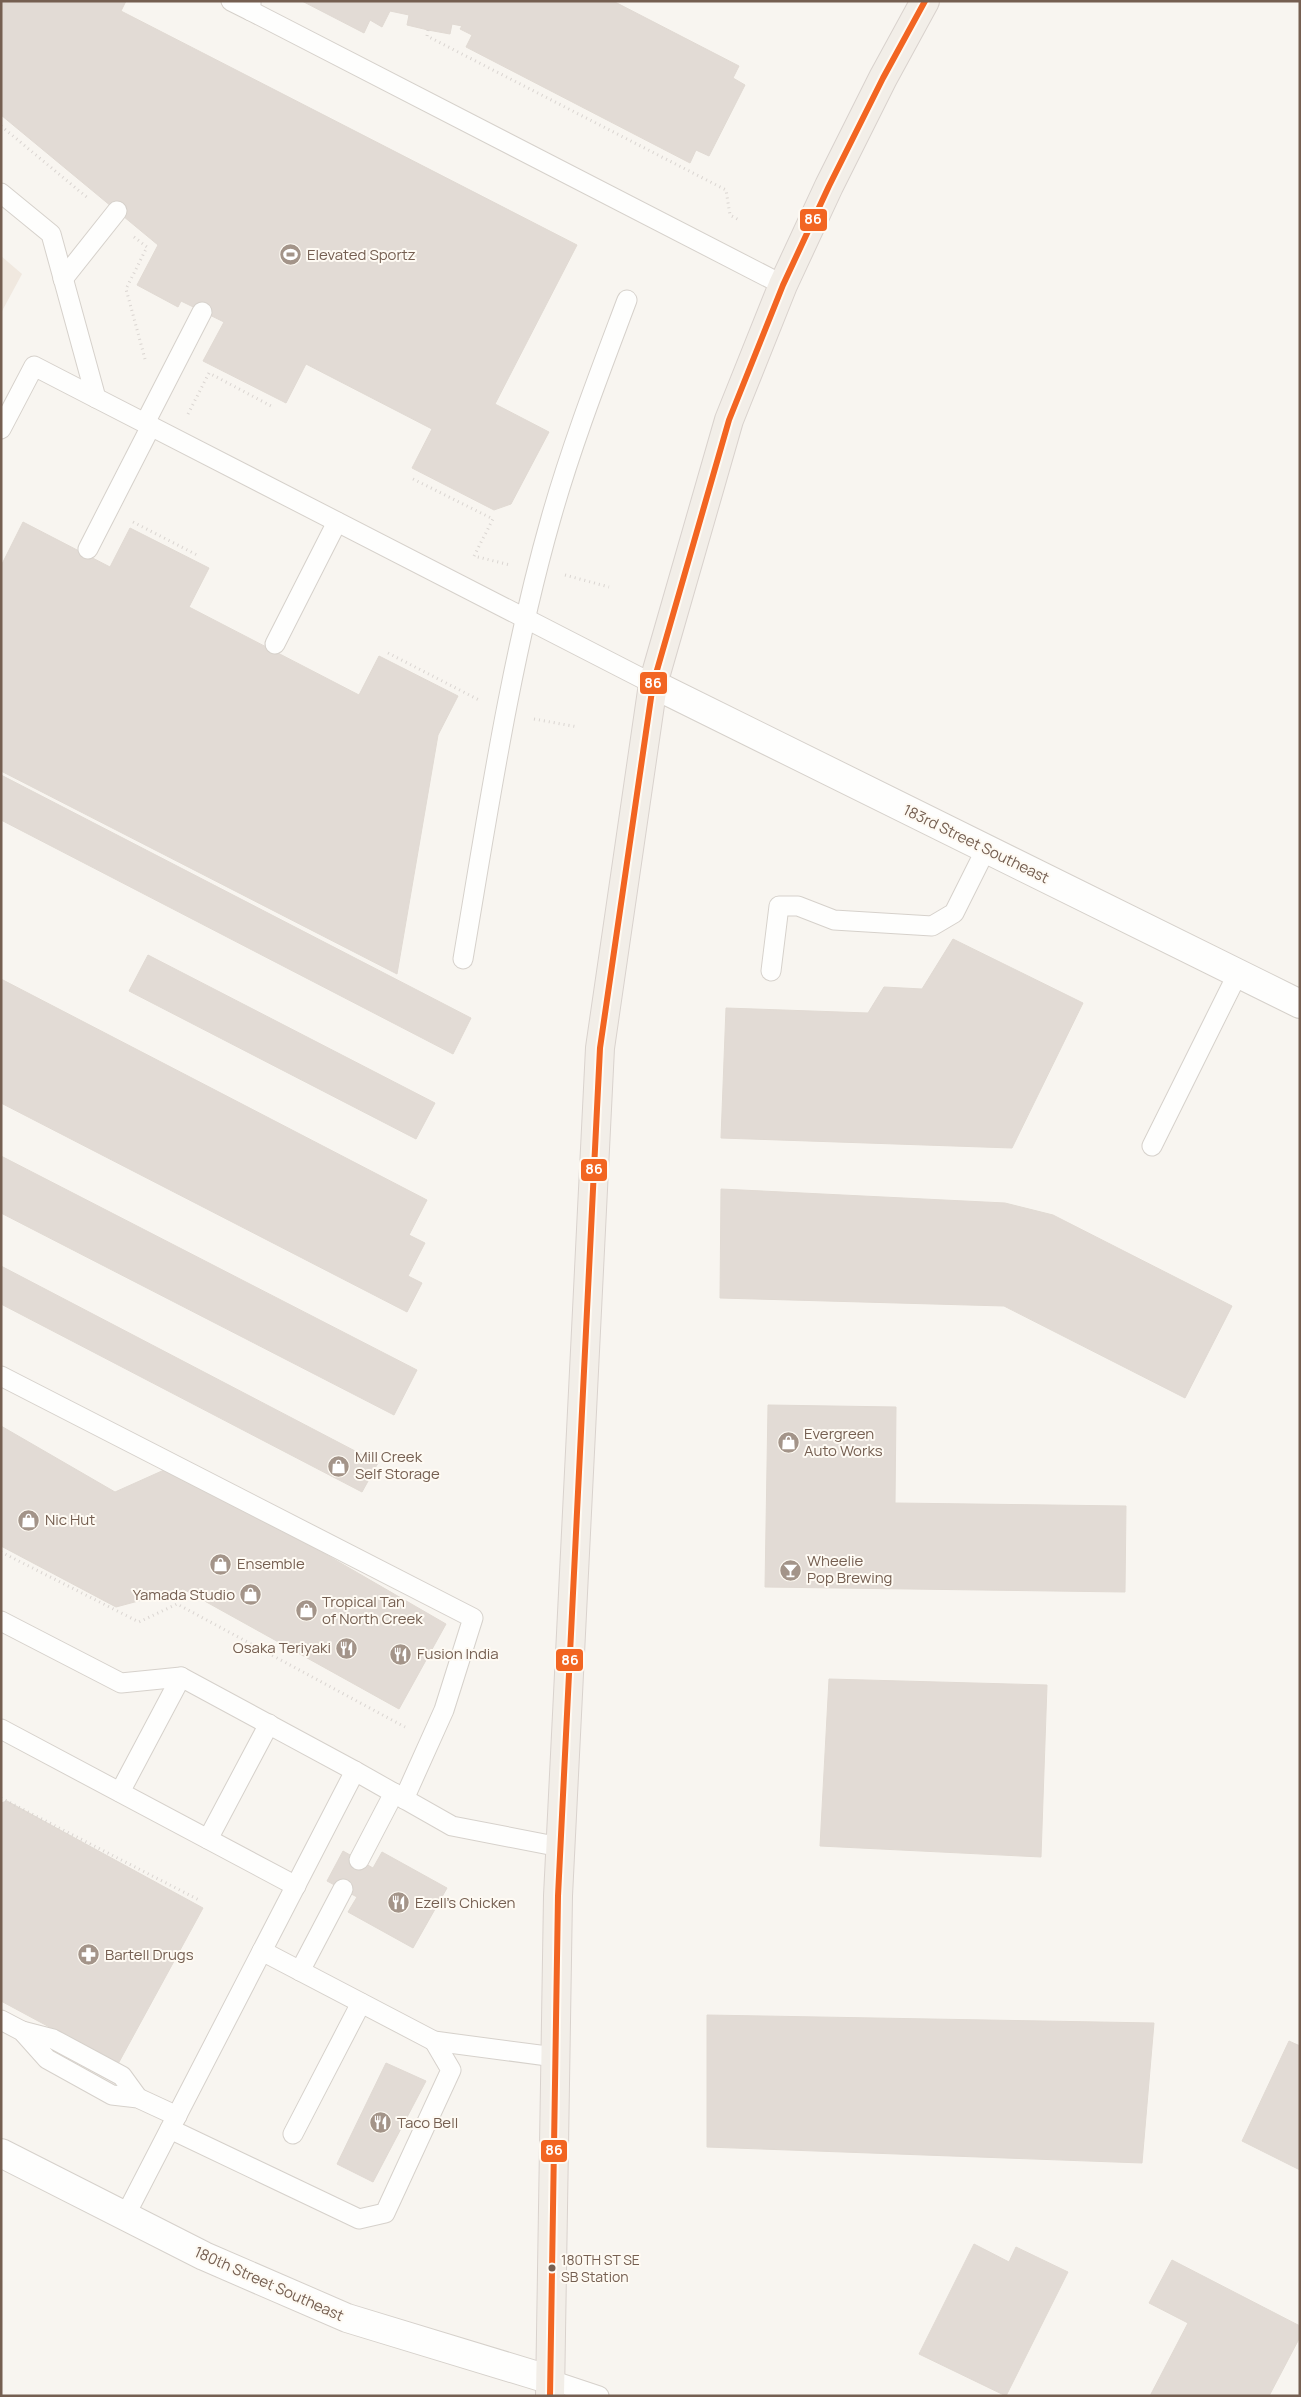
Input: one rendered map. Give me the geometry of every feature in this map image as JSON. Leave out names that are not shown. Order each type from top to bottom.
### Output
[{"type":"main road","points":[[551,2388],[555,2057],[560,1847],[600,1048],[653,684],[729,420],[784,285],[883,78],[925,1]]},
{"type":"street","name":"183rd Street Southeast","points":[[653,684],[1300,1004]]},
{"type":"street","name":"180th Street Southeast","points":[[1,2153],[204,2256],[347,2318],[551,2388]]},
{"type":"lane","points":[[231,1],[251,6],[784,285]]},
{"type":"lane","points":[[1,193],[51,234],[96,398]]},
{"type":"lane","points":[[63,279],[117,211]]},
{"type":"lane","points":[[463,959],[505,713],[551,518],[574,442],[627,300]]},
{"type":"lane","points":[[88,549],[202,312]]},
{"type":"lane","points":[[1,429],[34,366],[653,684]]},
{"type":"lane","points":[[275,644],[337,522]]},
{"type":"lane","points":[[771,971],[779,906],[798,906],[834,920],[932,926],[954,913],[986,849]]},
{"type":"lane","points":[[1152,1146],[1238,973]]},
{"type":"lane","points":[[1,1376],[473,1618],[444,1710],[399,1796],[359,1860]]},
{"type":"lane","points":[[1,1621],[121,1683],[181,1677],[452,1826],[560,1847]]},
{"type":"lane","points":[[120,1792],[181,1677]]},
{"type":"lane","points":[[208,1839],[269,1724]]},
{"type":"lane","points":[[1,1729],[296,1886]]},
{"type":"lane","points":[[125,2216],[355,1771]]},
{"type":"lane","points":[[300,1971],[343,1889]]},
{"type":"lane","points":[[262,1951],[434,2041],[555,2057]]},
{"type":"lane","points":[[293,2134],[361,2003]]},
{"type":"lane","points":[[1,2020],[22,2031],[47,2059],[112,2095],[138,2098],[173,2123],[359,2219],[385,2213],[451,2070],[434,2041]]},
{"type":"lane","points":[[551,2388],[599,2396]]},
{"type":"path","points":[[428,30],[427,36],[726,190],[730,215],[739,220]]},
{"type":"path","points":[[413,479],[493,519],[474,556],[538,571],[563,574],[609,587]]},
{"type":"path","points":[[108,509],[197,555]]},
{"type":"path","points":[[1,1552],[139,1622],[177,1604],[412,1731]]},
{"type":"path","points":[[1,1798],[201,1901]]},
{"type":"shaded area","points":[[1,256],[22,274],[1,313]]},
{"type":"building","points":[[1,1],[126,1],[121,11],[577,245],[495,404],[549,432],[511,504],[494,510],[412,468],[432,429],[306,364],[286,403],[203,361],[224,322],[181,301],[178,307],[137,285],[158,245],[1,115]]},
{"type":"building","points":[[302,1],[613,1],[739,66],[733,78],[745,85],[709,156],[696,150],[690,163],[466,47],[472,35],[460,29],[462,26],[452,24],[450,34],[428,30],[407,25],[409,15],[390,11],[382,27],[370,20],[364,33]]},
{"type":"building","points":[[23,522],[110,567],[130,528],[209,568],[189,607],[359,695],[379,656],[458,696],[438,735],[397,974],[1,771],[1,566]]},
{"type":"building","points":[[1,775],[471,1018],[453,1054],[1,820]]},
{"type":"building","points":[[953,939],[1083,1003],[1012,1148],[721,1138],[726,1008],[868,1013],[884,987],[922,989]]},
{"type":"building","points":[[148,955],[435,1103],[416,1139],[129,991]]},
{"type":"building","points":[[1,979],[427,1200],[409,1235],[425,1243],[408,1276],[422,1283],[407,1312],[1,1103]]},
{"type":"building","points":[[1,1156],[417,1370],[394,1415],[1,1213]]},
{"type":"building","points":[[721,1189],[1005,1203],[1053,1215],[1232,1306],[1185,1398],[1004,1306],[720,1298]]},
{"type":"building","points":[[1,1266],[378,1463],[362,1492],[1,1304]]},
{"type":"building","points":[[768,1405],[896,1407],[895,1503],[1126,1506],[1125,1592],[765,1587]]},
{"type":"building","points":[[1,1426],[115,1492],[173,1466],[446,1624],[399,1709],[183,1589],[116,1607],[1,1546]]},
{"type":"building","points":[[829,1679],[1047,1685],[1041,1857],[820,1846]]},
{"type":"building","name":"Bartell Drugs","points":[[7,1801],[203,1908],[118,2064],[1,2001],[1,1803]]},
{"type":"building","points":[[343,1851],[373,1868],[382,1852],[447,1888],[413,1948],[348,1912],[357,1897],[327,1881]]},
{"type":"building","points":[[707,2015],[1154,2023],[1142,2163],[707,2147]]},
{"type":"building","points":[[1289,2041],[1300,2046],[1300,2170],[1242,2141]]},
{"type":"building","name":"Taco Bell","points":[[386,2063],[426,2081],[373,2182],[337,2164]]},
{"type":"building","points":[[974,2244],[1009,2262],[1016,2247],[1068,2272],[1006,2396],[919,2354]]},
{"type":"building","points":[[1172,2260],[1300,2326],[1300,2337],[1269,2396],[1150,2396],[1188,2323],[1149,2303]]},
{"type":"transit line","name":"86","points":[[550,2396],[558,1896],[600,1048],[653,684],[729,420],[783,285],[829,186],[883,78],[925,1]]},
{"type":"place","name":"Elevated Sportz","points":[[291,255]]},
{"type":"place","name":"Evergreen Auto Works","points":[[788,1443]]},
{"type":"place","name":"Mill Creek Self Storage","points":[[339,1466]]},
{"type":"place","name":"Nic Hut","points":[[29,1520]]},
{"type":"place","name":"Ensemble","points":[[221,1564]]},
{"type":"place","name":"Wheelie Pop Brewing","points":[[791,1570]]},
{"type":"place","name":"Yamada Studio","points":[[251,1595]]},
{"type":"place","name":"Tropical Tan of North Creek","points":[[306,1611]]},
{"type":"place","name":"Osaka Teriyaki","points":[[347,1648]]},
{"type":"place","name":"Fusion India","points":[[401,1654]]},
{"type":"place","name":"Ezell's Chicken","points":[[399,1903]]},
{"type":"place","name":"Bartell Drugs","points":[[89,1955]]},
{"type":"place","name":"Taco Bell","points":[[381,2123]]},
{"type":"place","name":"180TH ST SE SB Station","points":[[552,2268]]}]
